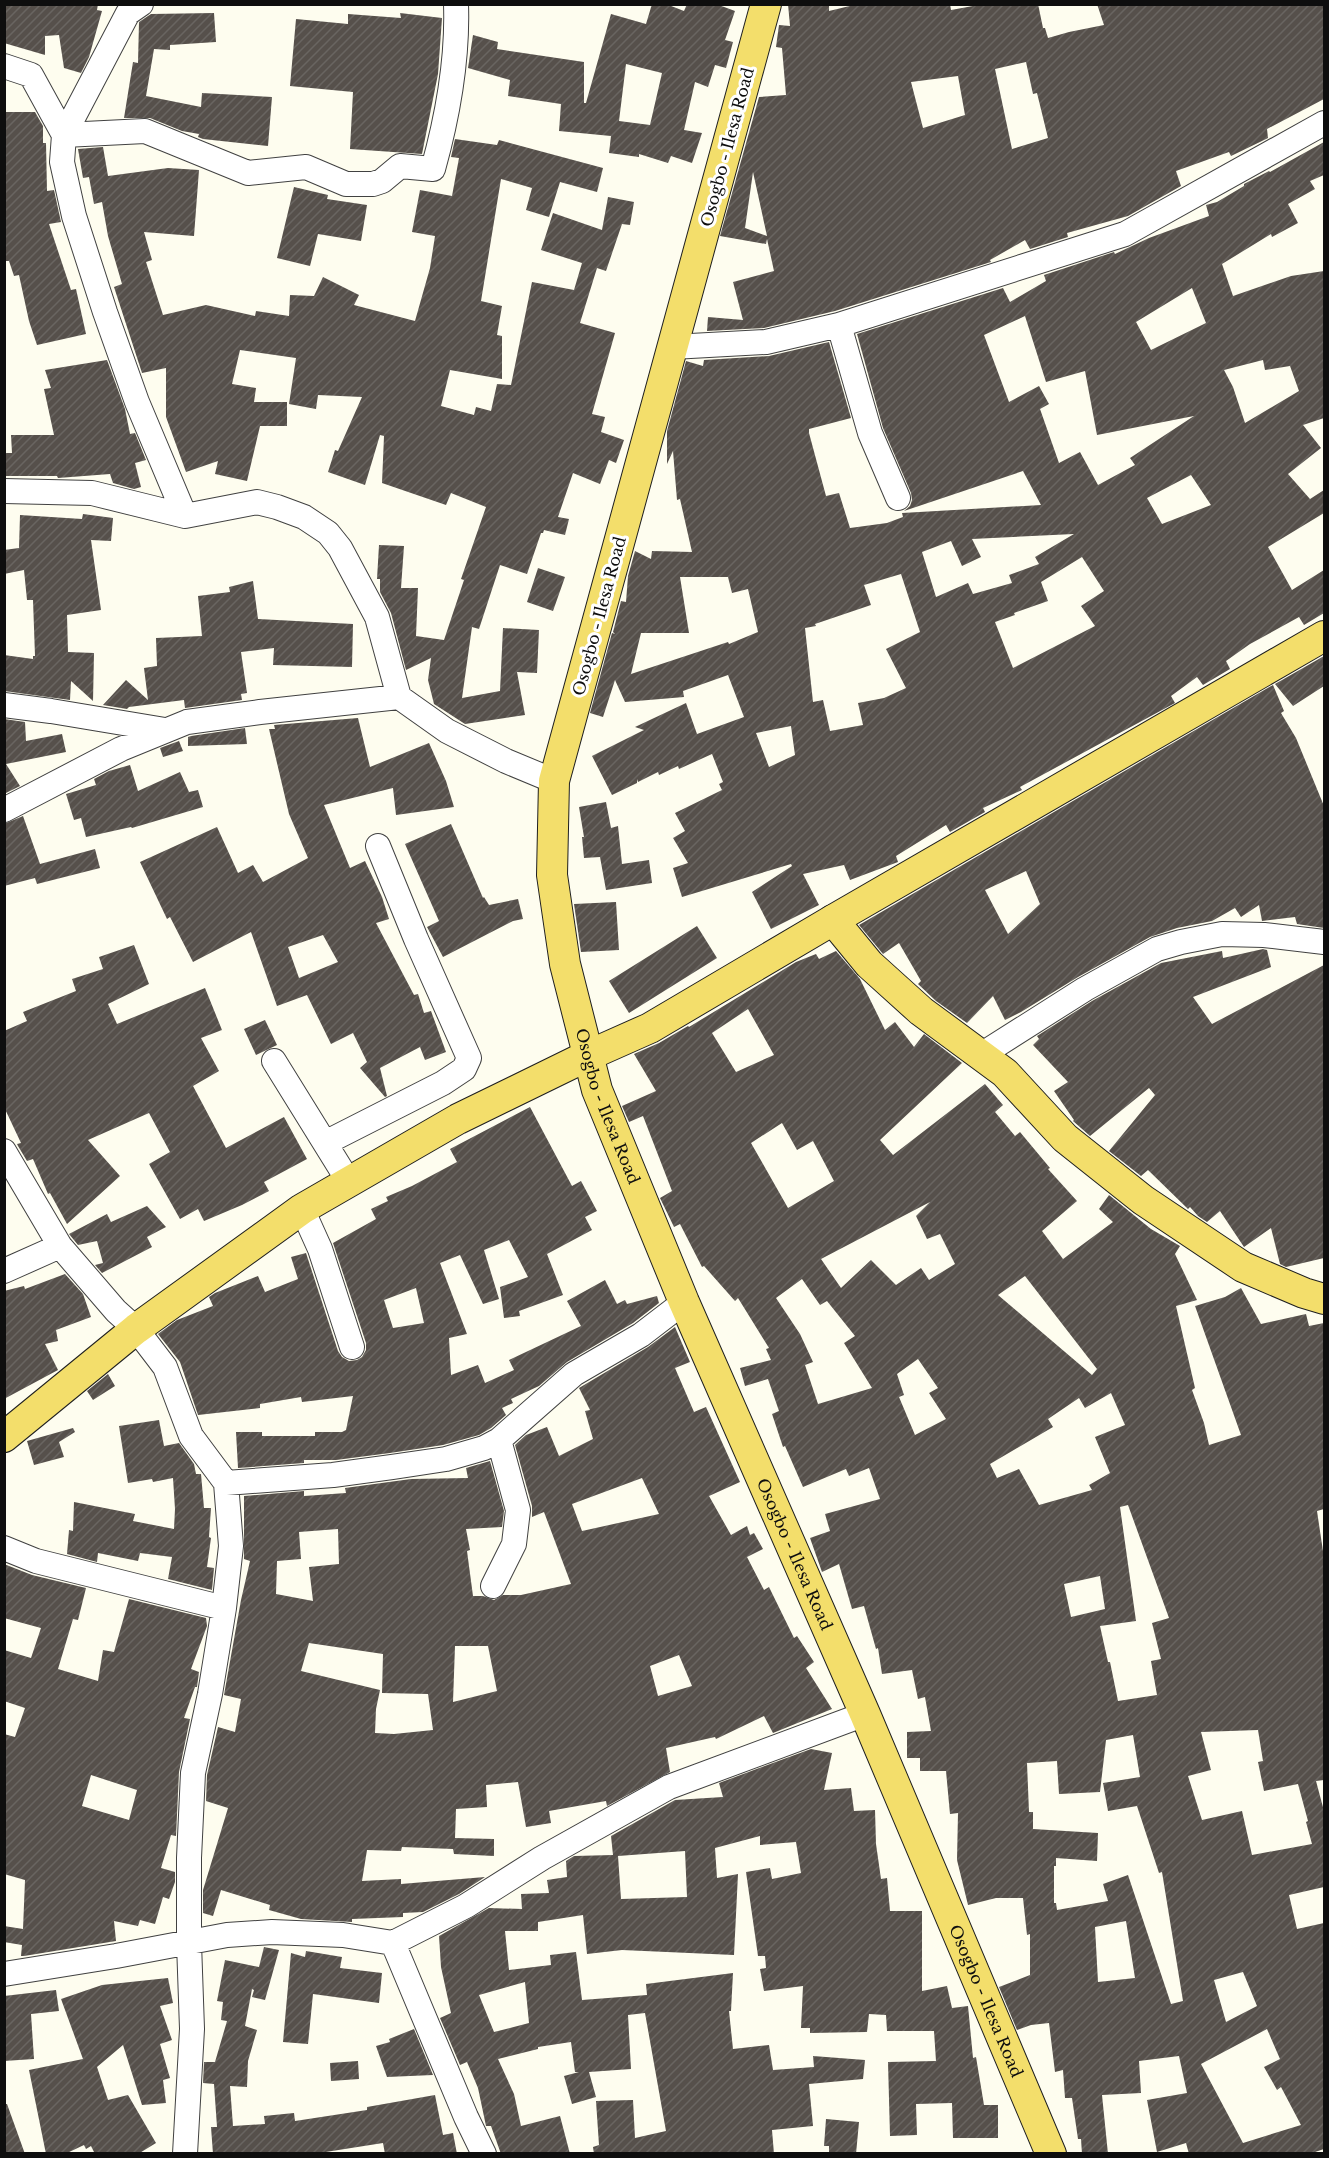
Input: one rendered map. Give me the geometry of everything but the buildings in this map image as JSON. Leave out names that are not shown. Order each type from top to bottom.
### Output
[{"type":"main road","name":"Osogbo - Ilesa Road","points":[[766,4],[554,781],[552,875],[566,964],[597,1090],[684,1302],[865,1714],[1051,2154]]},
{"type":"main road","points":[[4,1437],[136,1329],[302,1209],[458,1119],[587,1056],[650,1029],[833,920],[1324,636]]},
{"type":"main road","points":[[833,920],[878,972],[921,1011],[1005,1073],[1065,1137],[1143,1200],[1243,1267],[1324,1299]]},
{"type":"street","points":[[141,4],[128,13],[64,135],[62,162],[74,216],[105,312],[137,402],[185,516]]},
{"type":"street","points":[[64,135],[145,131],[248,173],[306,167],[346,184],[373,184],[382,181],[400,166],[433,169],[450,101],[457,32],[456,4]]},
{"type":"street","points":[[4,66],[30,75],[64,135]]},
{"type":"street","points":[[672,347],[766,342],[839,326],[1125,234],[1324,123]]},
{"type":"street","points":[[839,326],[870,433],[898,498]]},
{"type":"street","points":[[4,491],[92,493],[185,516],[257,502],[304,517],[328,533],[340,548],[377,617],[399,697],[447,731],[506,761],[554,781]]},
{"type":"street","points":[[4,810],[121,749],[187,722],[399,697]]},
{"type":"street","points":[[4,705],[167,730]]},
{"type":"street","points":[[325,1143],[443,1083],[464,1069],[469,1059],[378,846]]},
{"type":"street","points":[[981,1055],[1085,989],[1157,949],[1222,934],[1264,935],[1324,942]]},
{"type":"street","points":[[274,1061],[350,1182]]},
{"type":"street","points":[[443,1083],[458,1119]]},
{"type":"street","points":[[4,1152],[60,1246],[116,1311],[136,1329],[165,1367],[190,1436],[226,1483],[231,1546],[224,1608],[210,1694],[193,1773],[189,1858],[192,2030],[185,2154]]},
{"type":"street","points":[[302,1209],[320,1249],[351,1347]]},
{"type":"street","points":[[4,1271],[60,1246]]},
{"type":"street","points":[[226,1483],[333,1475],[446,1459],[484,1448],[499,1440],[574,1374],[641,1335],[684,1302]]},
{"type":"street","points":[[493,1586],[514,1544],[518,1509],[499,1440]]},
{"type":"street","points":[[4,1548],[36,1561],[224,1608]]},
{"type":"street","points":[[4,1974],[227,1935],[272,1932],[343,1935],[393,1943],[466,1906],[542,1858],[669,1787],[865,1714]]},
{"type":"street","points":[[393,1943],[466,2117],[484,2154]]}]
